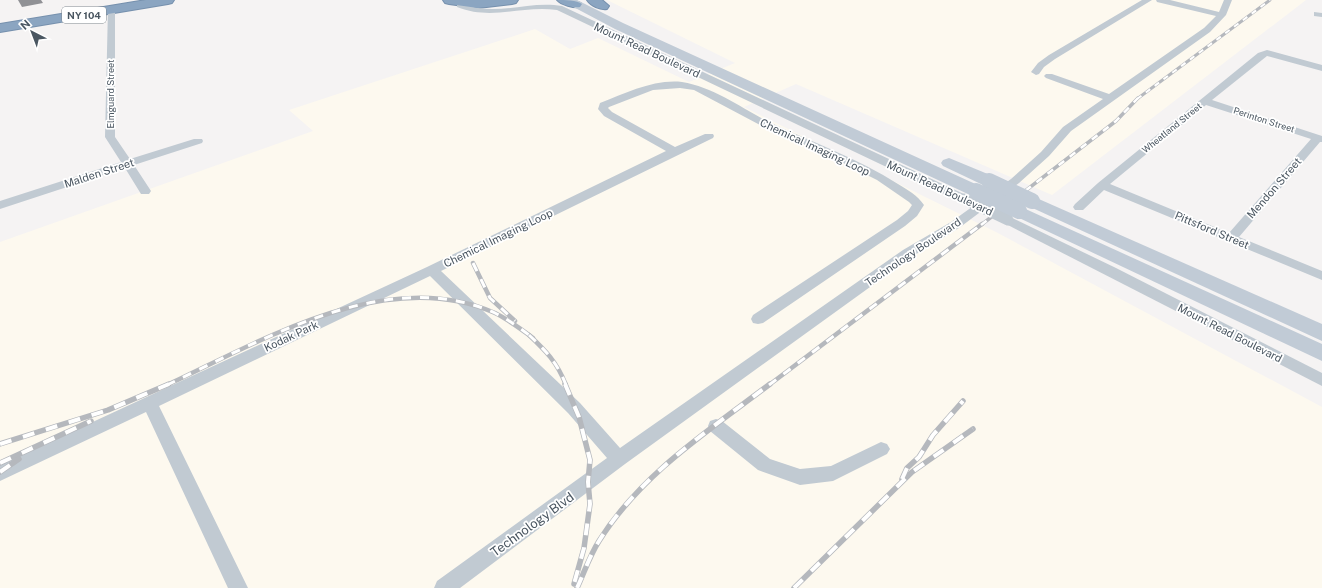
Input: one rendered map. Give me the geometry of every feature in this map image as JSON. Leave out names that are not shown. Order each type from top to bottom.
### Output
[{"type":"highway","name":"NY 104","points":[[0,22],[132,0]]},
{"type":"highway","name":"NY 104","points":[[0,28],[168,0]]},
{"type":"highway","points":[[455,1],[482,4],[508,1]]},
{"type":"highway","points":[[558,3],[572,2]]},
{"type":"main road","name":"Mount Read Boulevard","points":[[572,2],[619,26],[976,190]]},
{"type":"main road","name":"Mount Read Boulevard","points":[[596,2],[1020,211],[1321,348]]},
{"type":"main road","points":[[619,26],[639,39],[655,54]]},
{"type":"street","points":[[1036,72],[1052,56],[1148,0]]},
{"type":"street","points":[[1160,0],[1222,15]]},
{"type":"street","name":"Technology Boulevard","points":[[619,459],[908,253],[955,225],[1015,181],[1045,154],[1067,129],[1207,30],[1222,15],[1228,0]]},
{"type":"street","name":"Mount Read Boulevard","points":[[455,1],[465,7],[481,11],[558,3],[565,11],[655,54],[976,190]]},
{"type":"street","name":"Elmguard Street","points":[[111,10],[110,137],[145,191]]},
{"type":"street","name":"Wheatland Street","points":[[1079,207],[1102,185],[1261,55],[1267,53],[1322,68]]},
{"type":"street","points":[[1049,76],[1110,98]]},
{"type":"street","name":"Chemical Imaging Loop","points":[[674,152],[608,114],[603,109],[604,105],[648,88],[680,85],[697,88],[770,126],[826,150],[881,178],[913,199],[918,205],[913,213],[901,223],[758,319]]},
{"type":"street","name":"Perinton Street","points":[[1205,101],[1320,138]]},
{"type":"street","name":"Chemical Imaging Loop","points":[[619,459],[574,408],[432,270],[709,136]]},
{"type":"street","name":"Mendon Street","points":[[1231,238],[1320,138]]},
{"type":"street","name":"Malden Street","points":[[0,205],[198,141]]},
{"type":"street","name":"Pittsford Street","points":[[1102,185],[1322,276]]},
{"type":"street","name":"Mount Read Boulevard","points":[[1020,211],[1111,271],[1322,380]]},
{"type":"street","name":"Kodak Park","points":[[0,473],[432,270]]},
{"type":"street","points":[[149,402],[238,588]]},
{"type":"street","points":[[716,426],[764,465],[800,477],[833,473],[881,449]]},
{"type":"street","name":"Technology Blvd","points":[[444,588],[619,459]]},
{"type":"shaded area","points":[[607,0],[1306,0],[1052,195],[796,84],[744,107],[996,232],[1322,407],[1322,588],[0,588],[0,242],[313,131],[289,110],[535,29],[570,49],[598,38],[689,82],[735,63]]},
{"type":"railway","points":[[1137,99],[1270,0]]},
{"type":"railway","points":[[981,225],[1116,121],[1137,99]]},
{"type":"railway","points":[[769,385],[982,224]]},
{"type":"railway","points":[[473,263],[490,298],[515,321]]},
{"type":"railway","points":[[167,385],[285,330],[327,314],[370,303],[412,298],[454,300],[495,313],[530,336]]},
{"type":"railway","points":[[530,336],[550,357],[559,370],[566,385]]},
{"type":"railway","points":[[0,444],[108,410],[169,384]]},
{"type":"railway","points":[[565,384],[579,417],[590,460],[588,482],[590,504],[584,548],[574,584]]},
{"type":"railway","points":[[577,588],[599,541],[616,517],[635,495],[655,474],[677,455],[770,384]]},
{"type":"railway","points":[[902,479],[907,468],[919,457],[933,435],[963,401]]},
{"type":"railway","points":[[0,463],[91,421]]},
{"type":"railway","points":[[794,588],[912,472],[973,429]]},
{"type":"railway","points":[[0,472],[19,459]]}]
